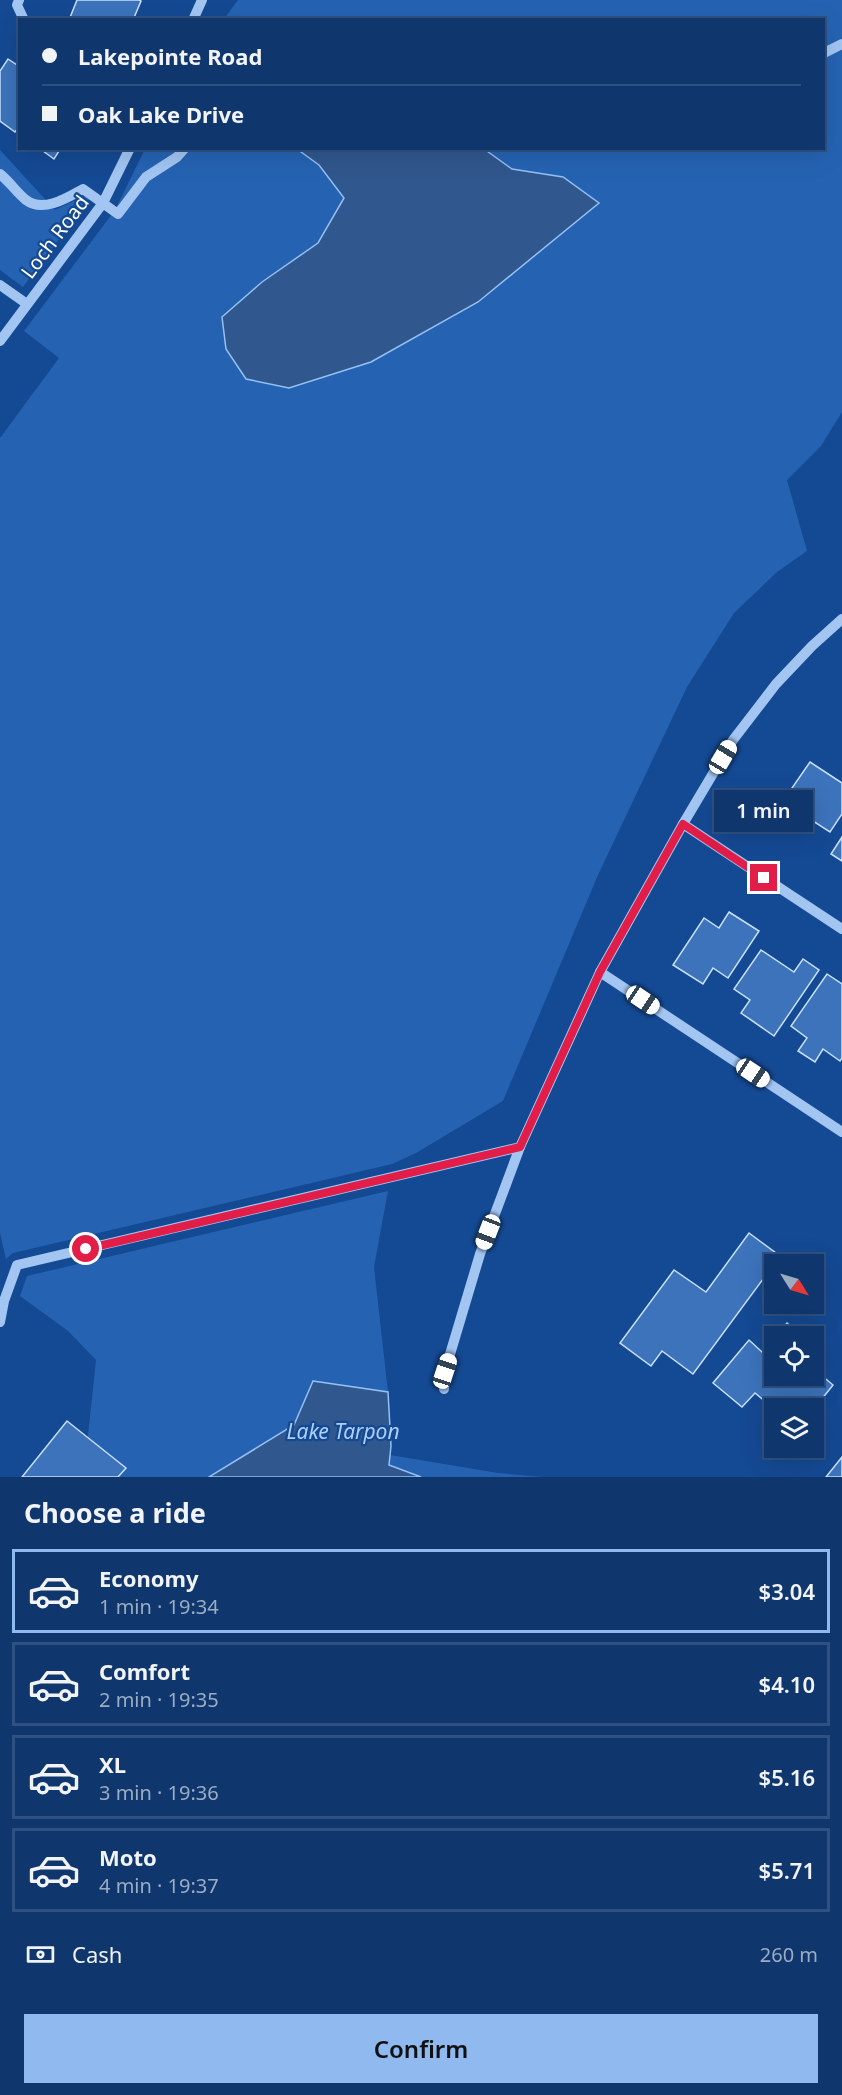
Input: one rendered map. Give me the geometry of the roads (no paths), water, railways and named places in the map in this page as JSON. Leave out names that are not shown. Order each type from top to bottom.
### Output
[{"type":"street","points":[[19,0],[17,5],[23,18]]},
{"type":"street","points":[[194,18],[202,0]]},
{"type":"street","points":[[825,52],[842,44]]},
{"type":"street","name":"Loch Road","points":[[0,341],[103,203],[129,150]]},
{"type":"street","points":[[0,174],[12,183],[25,200],[35,206],[44,206],[67,198],[82,189],[118,214],[146,177],[177,157],[183,150]]},
{"type":"street","points":[[0,285],[27,304]]},
{"type":"street","points":[[444,1389],[445,1371],[480,1254],[520,1147],[600,972],[683,824],[734,740],[776,684],[812,646],[842,619]]},
{"type":"street","points":[[683,824],[842,929]]},
{"type":"street","points":[[600,972],[842,1132]]},
{"type":"street","points":[[0,1322],[4,1301],[17,1265],[520,1147]]},
{"type":"water","points":[[298,150],[485,150],[512,169],[563,177],[599,203],[478,302],[371,362],[289,388],[246,379],[226,349],[222,317],[262,282],[318,243],[344,198],[319,165]]},
{"type":"water","name":"Lake Tarpon","points":[[313,1381],[388,1392],[391,1446],[389,1465],[421,1477],[209,1477],[294,1425]]}]
